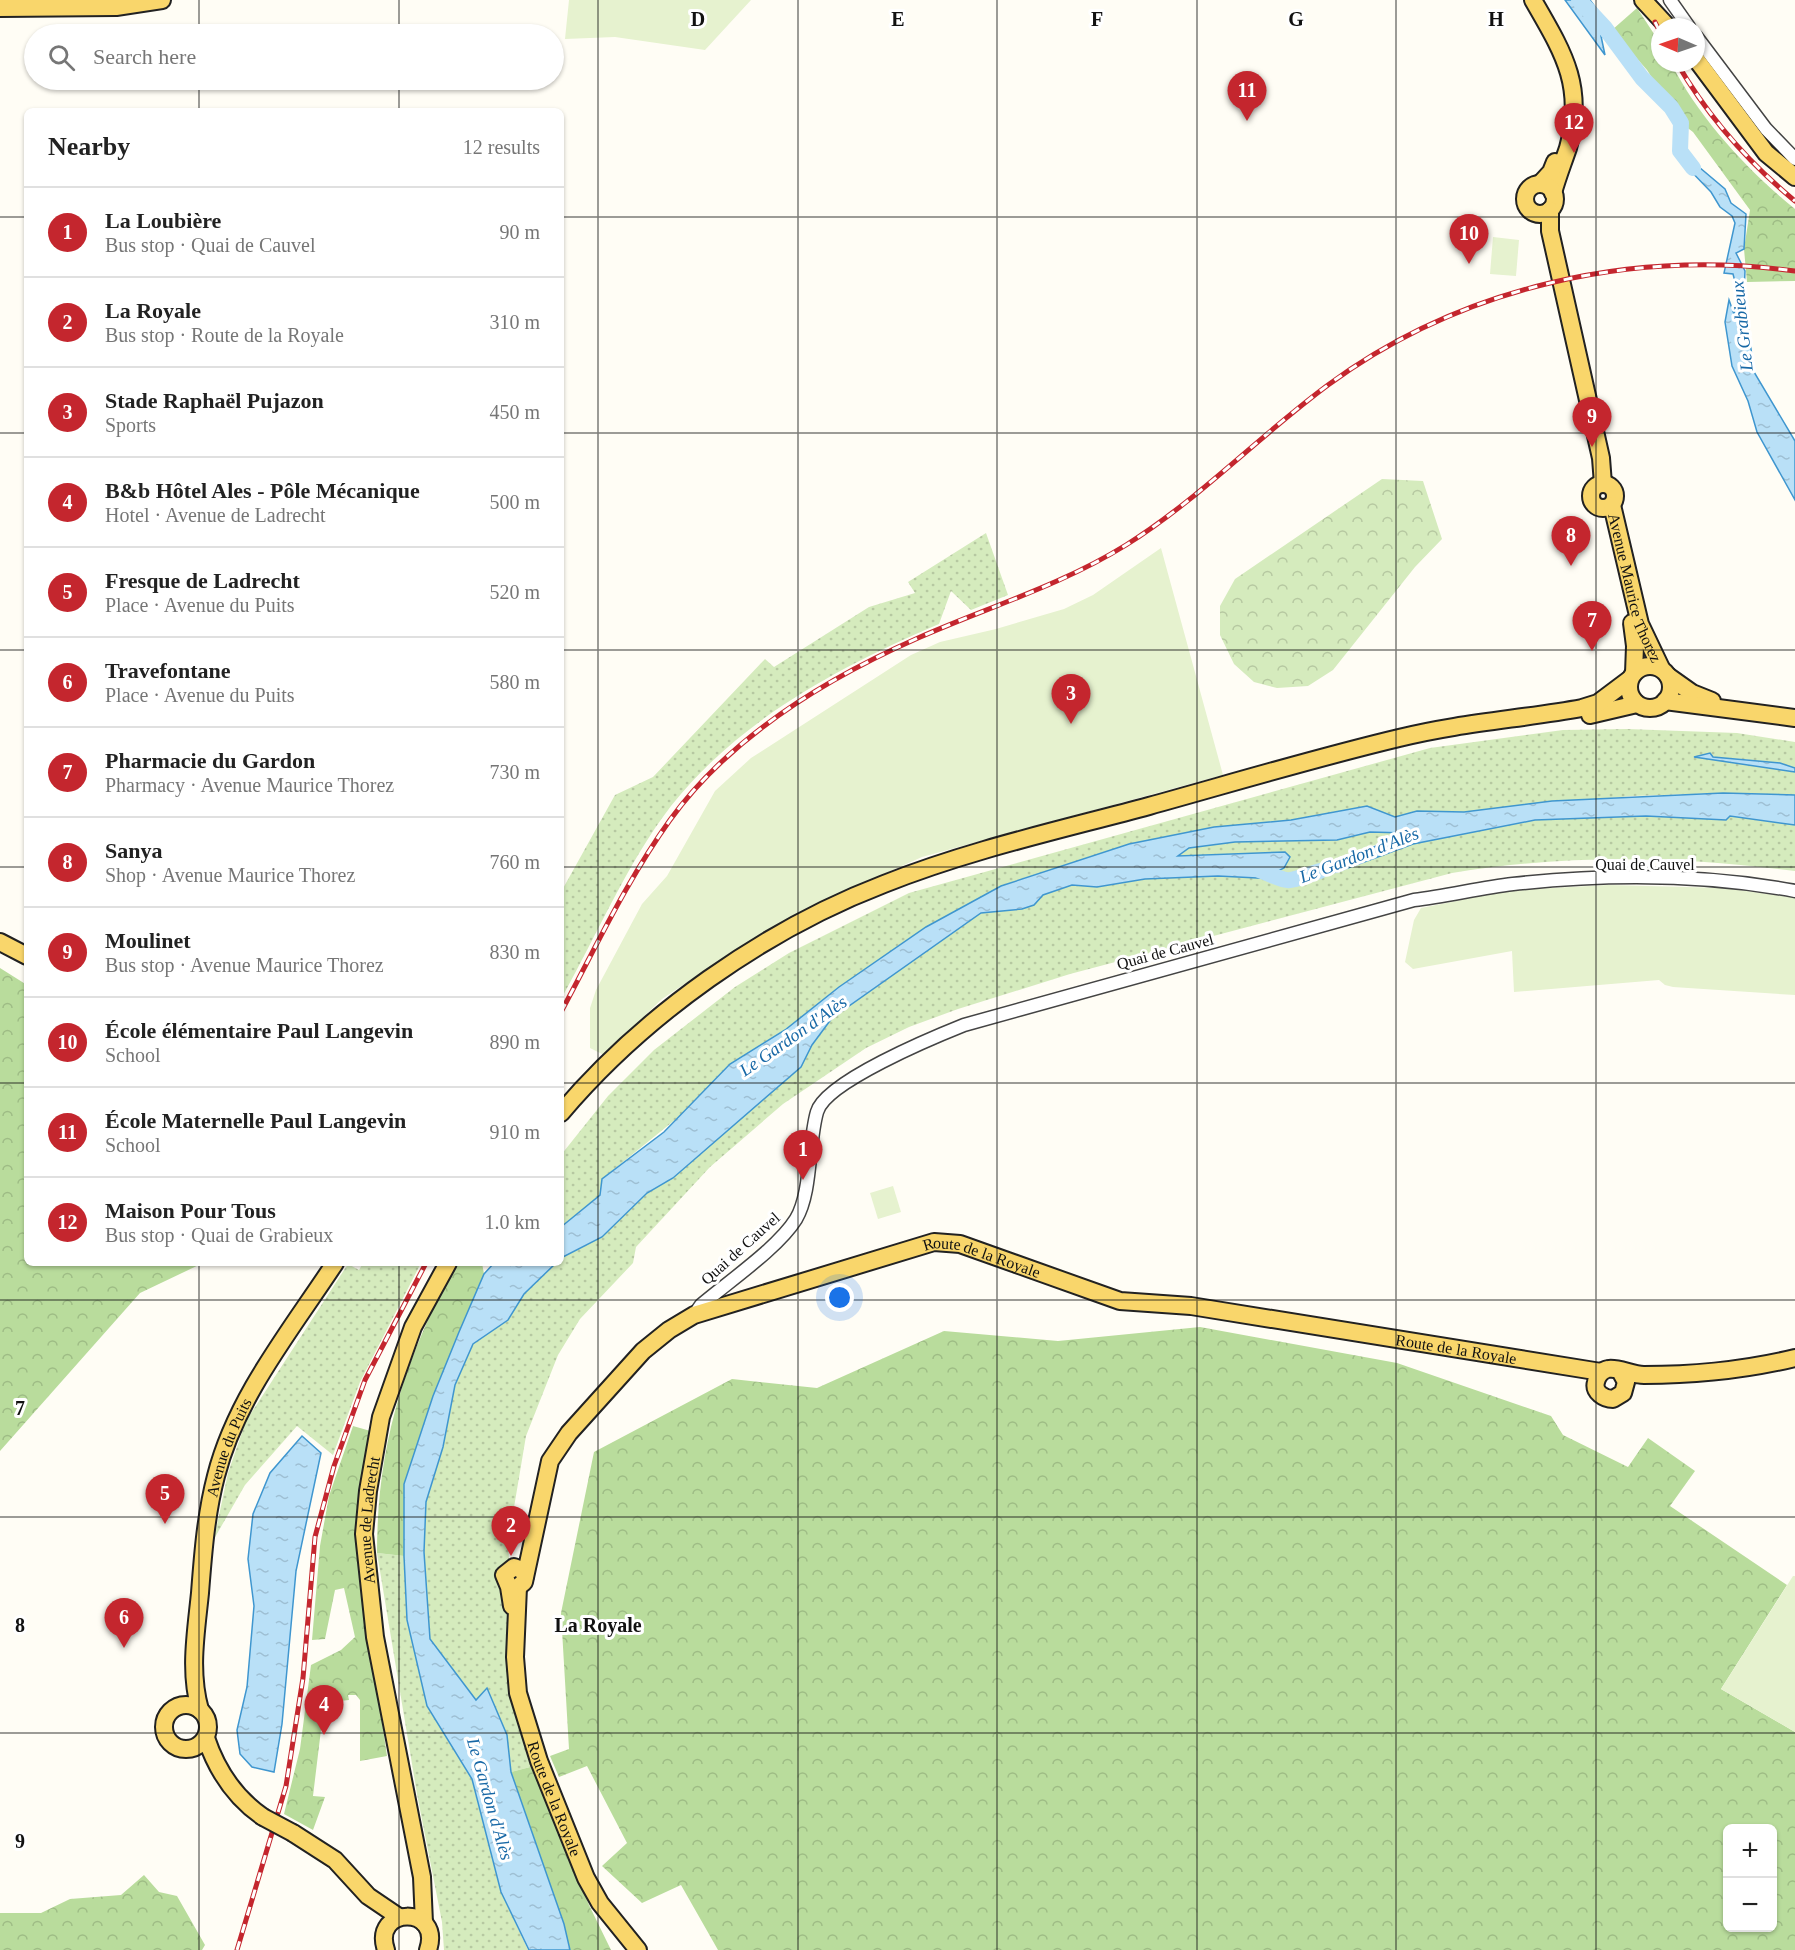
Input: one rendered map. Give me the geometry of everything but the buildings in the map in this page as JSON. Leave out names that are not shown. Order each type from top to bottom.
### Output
[{"type":"main road","points":[[0,8],[116,7],[162,0]]},
{"type":"main road","points":[[1525,0],[1555,55],[1565,101],[1560,147],[1547,188]]},
{"type":"main road","points":[[1533,0],[1563,51],[1574,100],[1568,148],[1547,188]]},
{"type":"main road","points":[[1643,0],[1660,18]]},
{"type":"main road","points":[[1705,71],[1766,153],[1795,177]]},
{"type":"main road","points":[[1545,211],[1531,211],[1525,200],[1530,188],[1547,188]]},
{"type":"main road","points":[[1545,211],[1555,199],[1547,188]]},
{"type":"main road","points":[[1545,211],[1601,458],[1602,484],[1610,486],[1614,492],[1608,507]]},
{"type":"main road","name":"Avenue Maurice Thorez","points":[[1608,507],[1640,624],[1664,672]]},
{"type":"main road","name":"Avenue Maurice Thorez","points":[[1608,507],[1633,627],[1632,676]]},
{"type":"main road","points":[[564,1110],[591,1078],[651,1023],[715,976],[793,927],[886,883],[1000,846],[1400,737],[1526,718],[1598,703],[1647,666],[1664,672],[1692,693],[1736,710]]},
{"type":"main road","points":[[1664,672],[1671,689],[1665,702]]},
{"type":"main road","points":[[1632,676],[1630,692],[1637,704]]},
{"type":"main road","points":[[1526,718],[1579,716],[1637,704],[1652,708],[1665,702],[1795,718]]},
{"type":"main road","points":[[0,942],[24,954]]},
{"type":"main road","name":"Route de la Royale","points":[[638,1950],[593,1892],[539,1761],[518,1693],[515,1628],[517,1579],[532,1547],[550,1461],[569,1433],[643,1351],[669,1330],[694,1315],[934,1242],[960,1244],[1120,1301],[1191,1306],[1564,1366],[1598,1379]]},
{"type":"main road","name":"Avenue du Puits","points":[[176,1707],[193,1657],[209,1509],[216,1475],[235,1421],[263,1371],[333,1266]]},
{"type":"main road","name":"Avenue de Ladrecht","points":[[428,1950],[430,1936],[424,1923],[422,1877],[375,1637],[364,1534],[368,1491],[381,1417],[413,1327],[446,1266]]},
{"type":"main road","points":[[1623,1378],[1620,1396],[1613,1399],[1604,1398],[1598,1379],[1611,1368],[1623,1378],[1721,1371],[1795,1358]]},
{"type":"main road","name":"Avenue du Puits","points":[[193,1657],[200,1710]]},
{"type":"main road","points":[[226,1782],[206,1738],[207,1722],[200,1710],[190,1705],[176,1707],[166,1718],[165,1734],[173,1744],[199,1755],[246,1805],[335,1860],[368,1896],[402,1917],[415,1917],[424,1923]]},
{"type":"main road","points":[[184,1748],[194,1747],[206,1738]]},
{"type":"main road","name":"Avenue de Ladrecht","points":[[402,1917],[414,1884],[411,1826]]},
{"type":"main road","points":[[368,1896],[385,1932],[386,1950]]},
{"type":"main road","points":[[385,1932],[388,1926],[402,1917]]},
{"type":"street","points":[[1670,0],[1683,18]]},
{"type":"street","points":[[1705,48],[1766,129],[1795,159]]},
{"type":"street","name":"Quai de Cauvel","points":[[694,1315],[701,1305],[785,1232],[797,1217],[803,1198],[817,1113],[824,1098],[847,1082],[917,1045],[964,1025],[1414,900],[1484,888],[1529,883],[1653,878],[1719,881],[1795,891]]},
{"type":"green space","points":[[569,0],[751,0],[705,50],[615,37],[565,39]]},
{"type":"green space","points":[[1637,8],[1651,29],[1651,72],[1676,72],[1695,104],[1726,142],[1759,177],[1795,209],[1795,281],[1747,282],[1744,249],[1750,210],[1693,132],[1681,123],[1647,70],[1612,30]]},
{"type":"green space","points":[[1493,237],[1519,240],[1516,276],[1490,274]]},
{"type":"green space","points":[[1382,479],[1423,481],[1442,539],[1415,567],[1333,670],[1308,686],[1277,688],[1254,682],[1234,664],[1220,635],[1220,606],[1235,579]]},
{"type":"green space","points":[[986,533],[1008,595],[971,610],[951,591],[939,624],[865,658],[793,698],[728,747],[698,775],[655,828],[626,876],[564,993],[564,887],[615,795],[653,777],[765,659],[774,667],[869,607],[915,593],[908,582]]},
{"type":"green space","points":[[1161,548],[1223,775],[922,857],[857,886],[744,944],[662,999],[604,1055],[590,1048],[590,1008],[596,990],[642,904],[667,876],[715,791],[751,758],[911,655],[940,642],[996,629],[1064,609],[1093,595]]},
{"type":"green space","points":[[1627,729],[1737,733],[1795,742],[1795,768],[1744,759],[1696,757],[1795,772],[1795,795],[1723,793],[1632,796],[1464,812],[1417,811],[1395,817],[1367,806],[1291,820],[1214,827],[1129,844],[1001,886],[926,927],[839,987],[602,1179],[600,1195],[564,1225],[564,1151],[608,1096],[654,1050],[735,987],[789,953],[909,893],[1430,748],[1563,730]]},
{"type":"green space","points":[[1646,816],[1725,820],[1730,816],[1795,825],[1795,871],[1709,862],[1623,859],[1538,863],[1452,873],[1070,974],[958,1009],[909,1027],[866,1048],[783,1104],[710,1167],[636,1247],[633,1263],[580,1319],[558,1355],[526,1436],[508,1543],[509,1560],[501,1567],[508,1607],[511,1680],[534,1766],[511,1772],[507,1735],[487,1689],[476,1701],[430,1639],[424,1552],[426,1502],[443,1447],[455,1385],[473,1344],[508,1320],[524,1294],[553,1266],[564,1266],[564,1256],[602,1237],[647,1193],[673,1178],[801,1067],[812,1045],[832,1018],[981,913],[1022,909],[1034,905],[1043,895],[1072,885],[1097,887],[1145,879],[1218,876],[1276,879],[1214,857],[1177,857],[1189,848],[1235,842],[1337,840],[1370,832],[1405,833],[1321,865],[1300,879],[1337,872],[1413,844],[1535,820]]},
{"type":"green space","points":[[1608,885],[1725,888],[1795,898],[1795,995],[1673,987],[1659,980],[1514,992],[1512,951],[1413,969],[1405,962],[1414,920],[1421,908],[1512,890]]},
{"type":"green space","points":[[0,968],[24,983],[24,1266],[197,1266],[140,1293],[0,1451]]},
{"type":"green space","points":[[893,1186],[901,1212],[878,1219],[870,1193]]},
{"type":"green space","points":[[347,1266],[359,1270],[361,1266],[419,1266],[360,1382],[333,1455],[297,1426],[245,1485],[214,1539],[228,1473],[246,1421]]},
{"type":"green space","points":[[454,1266],[483,1266],[484,1274],[433,1396],[404,1556],[377,1553],[382,1475],[397,1403],[422,1333]]},
{"type":"green space","points":[[1200,1327],[1397,1363],[1551,1416],[1563,1435],[1628,1467],[1648,1438],[1695,1471],[1670,1506],[1787,1585],[1721,1689],[1795,1732],[1795,1950],[718,1950],[681,1885],[642,1903],[602,1866],[627,1843],[587,1766],[559,1777],[550,1756],[569,1749],[561,1613],[594,1452],[732,1379],[817,1388],[944,1331],[1058,1341]]},
{"type":"green space","points":[[353,1426],[374,1432],[361,1492],[359,1565],[387,1756],[360,1761],[360,1700],[356,1695],[348,1695],[349,1700],[340,1701],[336,1707],[324,1705],[313,1796],[325,1797],[313,1830],[284,1814],[300,1749],[311,1665],[341,1650],[355,1637],[344,1588],[335,1590],[325,1639],[312,1640],[320,1546],[329,1496]]},
{"type":"green space","points":[[377,1553],[404,1556],[407,1620],[427,1706],[472,1779],[501,1892],[528,1950],[444,1950],[442,1922],[417,1794]]},
{"type":"green space","points":[[1795,1576],[1795,1732],[1721,1689]]},
{"type":"green space","points":[[534,1766],[589,1905],[611,1950],[570,1950],[564,1924],[511,1772]]},
{"type":"green space","points":[[144,1875],[159,1892],[177,1896],[205,1945],[202,1950],[0,1950],[0,1913],[41,1913],[70,1899],[121,1895]]},
{"type":"water","points":[[1565,0],[1590,0],[1612,30],[1620,48],[1601,36],[1605,55]]},
{"type":"water","points":[[1680,151],[1725,189],[1731,203],[1746,214],[1744,249],[1736,253],[1745,271],[1744,295],[1754,372],[1795,441],[1795,500],[1757,432],[1748,401],[1732,366],[1725,322],[1729,300],[1734,314],[1739,297],[1733,274],[1724,273],[1735,223],[1732,216],[1720,207],[1711,192],[1682,162]]},
{"type":"water","points":[[1710,753],[1713,757],[1780,763],[1795,768],[1795,772],[1694,757]]},
{"type":"water","points":[[1723,793],[1795,795],[1795,825],[1730,816],[1726,820],[1646,816],[1535,820],[1413,844],[1337,872],[1298,879],[1323,865],[1378,846],[1404,833],[1370,832],[1337,840],[1235,842],[1189,848],[1178,856],[1285,852],[1290,857],[1284,868],[1274,873],[1277,879],[1218,876],[1145,879],[1097,887],[1072,885],[1043,895],[1034,905],[1022,909],[981,913],[832,1018],[812,1045],[801,1067],[673,1178],[647,1193],[602,1237],[564,1256],[564,1225],[600,1195],[602,1179],[664,1132],[730,1064],[785,1030],[839,987],[926,927],[1001,886],[1129,844],[1214,827],[1291,820],[1367,806],[1395,817],[1417,811],[1464,812],[1552,801]]},
{"type":"water","points":[[491,1266],[553,1266],[524,1294],[508,1320],[473,1344],[455,1385],[443,1447],[426,1502],[424,1552],[430,1639],[476,1700],[487,1688],[507,1735],[511,1772],[564,1924],[570,1950],[529,1950],[501,1892],[472,1779],[427,1706],[407,1620],[404,1484],[433,1396],[484,1274]]},
{"type":"water","points":[[302,1436],[321,1453],[296,1571],[282,1724],[274,1772],[252,1767],[240,1754],[237,1730],[247,1687],[254,1606],[248,1559],[253,1514],[270,1473]]},
{"type":"waterway","name":"Le Grabieux","points":[[1579,0],[1605,28],[1642,78],[1671,107],[1681,123],[1680,151],[1693,168]]},
{"type":"waterway","name":"Le Gardon d'Alès","points":[[1257,869],[1287,880],[1320,871]]},
{"type":"railway","points":[[1683,72],[1730,137],[1761,171],[1795,201]]},
{"type":"railway","points":[[564,1006],[626,890],[654,843],[694,790],[750,737],[814,692],[883,654],[1050,584],[1126,545],[1178,508],[1328,385],[1380,351],[1434,323],[1491,300],[1550,283],[1610,272],[1672,266],[1733,266],[1795,271]]},
{"type":"railway","points":[[237,1950],[286,1786],[303,1678],[315,1537],[334,1466],[365,1380],[424,1266]]},
{"type":"place","name":"École Maternelle Paul Langevin","points":[[1247,121]]},
{"type":"place","name":"Maison Pour Tous","points":[[1574,153]]},
{"type":"place","name":"École élémentaire Paul Langevin","points":[[1469,264]]},
{"type":"place","name":"Moulinet","points":[[1592,447]]},
{"type":"place","name":"Sanya","points":[[1571,566]]},
{"type":"place","name":"Pharmacie du Gardon","points":[[1592,651]]},
{"type":"place","name":"Stade Raphaël Pujazon","points":[[1071,724]]},
{"type":"place","name":"La Loubière","points":[[803,1180]]},
{"type":"place","name":"Fresque de Ladrecht","points":[[165,1524]]},
{"type":"place","name":"La Royale","points":[[511,1556]]},
{"type":"place","name":"Travefontane","points":[[124,1648]]},
{"type":"place","name":"B&b Hôtel Ales - Pôle Mécanique","points":[[324,1735]]},
{"type":"district","name":"La Royale","points":[[598,1625]]}]
